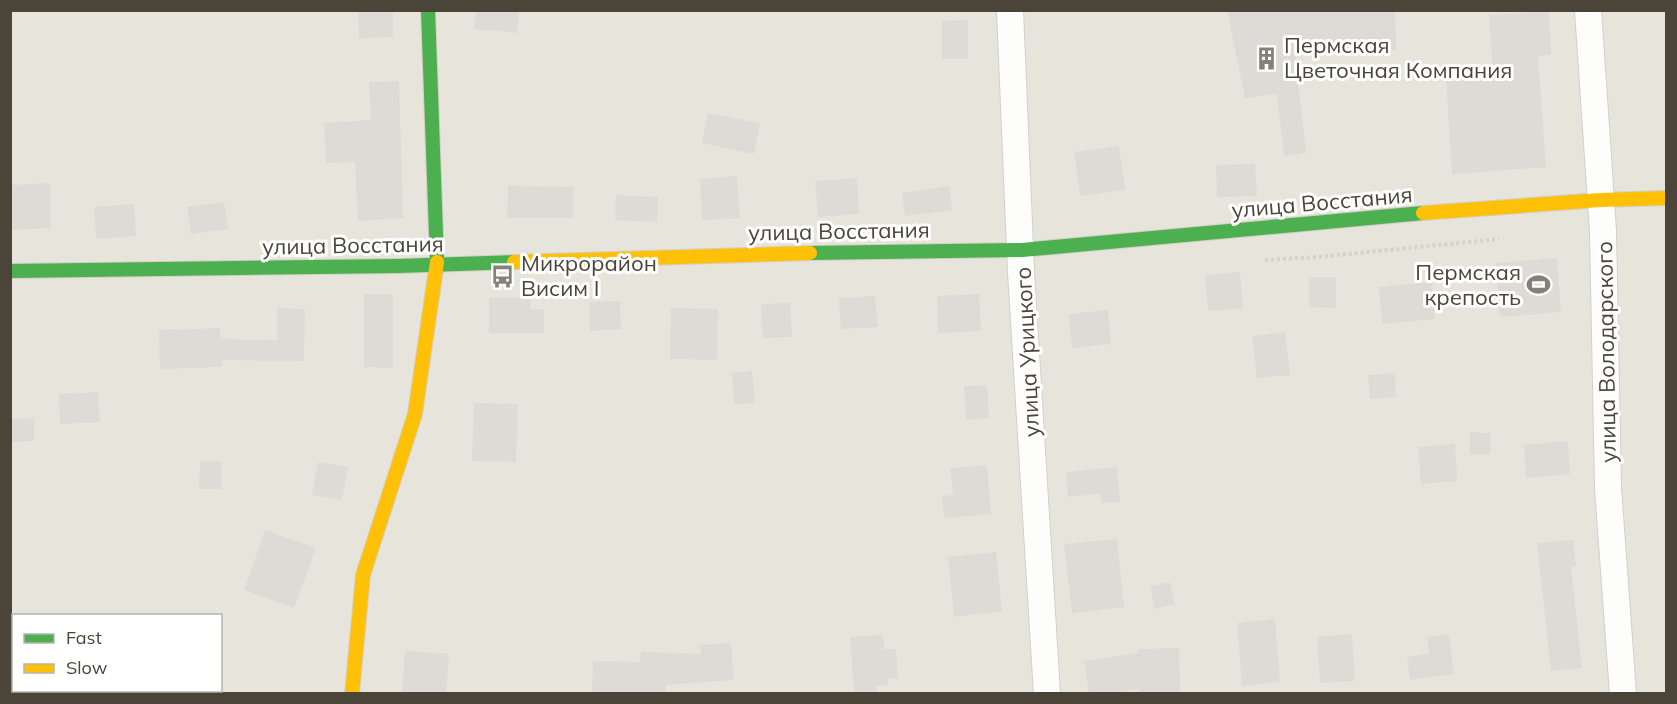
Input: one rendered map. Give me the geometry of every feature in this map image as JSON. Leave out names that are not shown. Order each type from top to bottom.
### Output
[{"type":"street","points":[[352,693],[363,575],[415,414],[437,265],[428,10]]},
{"type":"street","name":"улица Урицкого","points":[[1010,10],[1018,218],[1022,250],[1021,272],[1047,693]]},
{"type":"street","name":"улица Володарского","points":[[1588,10],[1603,231],[1608,488],[1623,693]]},
{"type":"street","name":"улица Восстания","points":[[10,271],[437,265],[741,254],[1022,250],[1434,212],[1600,200],[1666,198]]},
{"type":"shaded area","points":[[10,11],[1666,11],[1666,693],[11,693]]},
{"type":"building","points":[[358,10],[393,10],[393,37],[359,38]]},
{"type":"building","points":[[476,10],[519,12],[517,33],[474,29]]},
{"type":"building","name":"Пермская Цветочная Компания","points":[[1227,10],[1395,10],[1396,50],[1295,54],[1306,153],[1284,156],[1277,94],[1245,98]]},
{"type":"building","name":"Пермская Цветочная Компания","points":[[1549,11],[1551,55],[1538,56],[1546,167],[1452,174],[1446,78],[1493,75],[1489,15]]},
{"type":"building","points":[[968,20],[968,59],[942,59],[942,21]]},
{"type":"building","points":[[399,81],[403,218],[358,221],[355,162],[326,163],[324,123],[371,120],[369,82]]},
{"type":"building","points":[[708,113],[760,123],[754,154],[702,143]]},
{"type":"building","points":[[1119,146],[1125,190],[1080,196],[1074,152]]},
{"type":"building","points":[[1255,164],[1257,196],[1217,197],[1216,165]]},
{"type":"building","points":[[737,176],[740,218],[702,220],[700,179]]},
{"type":"building","points":[[857,178],[859,214],[818,217],[815,181]]},
{"type":"building","points":[[50,183],[51,228],[10,230],[10,185]]},
{"type":"building","points":[[508,186],[573,187],[573,218],[507,218]]},
{"type":"building","points":[[949,186],[952,210],[905,216],[902,193]]},
{"type":"building","points":[[616,195],[658,197],[657,222],[615,220]]},
{"type":"building","points":[[224,202],[228,229],[191,234],[187,207]]},
{"type":"building","points":[[134,204],[136,236],[96,239],[94,207]]},
{"type":"building","points":[[1557,258],[1561,312],[1500,317],[1496,263]]},
{"type":"building","points":[[1240,272],[1243,308],[1208,311],[1205,275]]},
{"type":"building","points":[[1309,277],[1336,277],[1336,308],[1309,307]]},
{"type":"building","points":[[1432,282],[1435,319],[1382,324],[1379,287]]},
{"type":"building","points":[[364,294],[393,294],[393,368],[364,367]]},
{"type":"building","points":[[979,294],[981,331],[938,333],[937,296]]},
{"type":"building","points":[[875,296],[878,327],[841,329],[839,298]]},
{"type":"building","points":[[489,298],[530,298],[530,309],[544,309],[544,333],[489,333]]},
{"type":"building","points":[[620,301],[621,329],[590,331],[589,302]]},
{"type":"building","points":[[790,303],[792,337],[763,338],[761,304]]},
{"type":"building","points":[[277,308],[305,309],[304,361],[222,360],[222,367],[160,369],[159,330],[220,328],[221,339],[277,340]]},
{"type":"building","points":[[671,308],[718,309],[717,360],[670,359]]},
{"type":"building","points":[[1108,310],[1111,344],[1072,348],[1069,314]]},
{"type":"building","points":[[1285,332],[1290,375],[1257,378],[1252,336]]},
{"type":"building","points":[[752,371],[755,403],[734,404],[732,373]]},
{"type":"building","points":[[1395,373],[1396,397],[1370,399],[1368,375]]},
{"type":"building","points":[[987,385],[989,418],[966,420],[964,386]]},
{"type":"building","points":[[98,392],[100,422],[60,424],[59,394]]},
{"type":"building","points":[[474,403],[518,404],[516,462],[472,461]]},
{"type":"building","points":[[34,418],[34,441],[10,442],[10,419]]},
{"type":"building","points":[[1470,432],[1491,433],[1490,454],[1470,454]]},
{"type":"building","points":[[1568,441],[1570,474],[1526,478],[1524,445]]},
{"type":"building","points":[[1455,444],[1457,481],[1421,484],[1418,447]]},
{"type":"building","points":[[200,461],[222,462],[221,489],[199,489]]},
{"type":"building","points":[[318,462],[348,467],[342,500],[312,495]]},
{"type":"building","points":[[987,465],[991,514],[944,518],[942,496],[953,495],[950,468]]},
{"type":"building","points":[[1117,467],[1120,502],[1101,503],[1100,494],[1068,497],[1066,472]]},
{"type":"building","points":[[265,530],[316,548],[294,608],[244,590]]},
{"type":"building","points":[[1117,539],[1124,607],[1072,613],[1064,544]]},
{"type":"building","points":[[1573,540],[1576,566],[1571,567],[1582,668],[1551,671],[1537,543]]},
{"type":"building","points":[[996,552],[1002,611],[954,617],[948,557]]},
{"type":"building","points":[[1170,582],[1175,604],[1155,609],[1150,586]]},
{"type":"building","points":[[1275,619],[1280,682],[1242,686],[1237,623]]},
{"type":"building","points":[[1352,634],[1355,681],[1320,683],[1317,637]]},
{"type":"building","points":[[1449,634],[1454,674],[1410,680],[1407,657],[1429,654],[1427,637]]},
{"type":"building","points":[[883,635],[884,649],[896,649],[898,678],[888,679],[888,685],[877,686],[877,693],[854,693],[850,637]]},
{"type":"building","points":[[731,643],[734,680],[666,685],[666,693],[592,693],[593,661],[640,662],[641,652],[701,654],[700,645]]},
{"type":"building","points":[[1179,648],[1180,693],[1139,693],[1139,689],[1089,693],[1084,661],[1138,653],[1138,649]]},
{"type":"building","points":[[405,651],[449,654],[446,693],[402,693]]},
{"type":"traffic: fast","points":[[428,10],[437,262]]},
{"type":"traffic: fast","points":[[810,253],[1022,250],[1423,213]]},
{"type":"traffic: fast","points":[[10,271],[398,266],[514,262]]},
{"type":"traffic: slow","points":[[1423,213],[1600,200],[1666,198]]},
{"type":"traffic: slow","points":[[514,262],[810,253]]},
{"type":"traffic: slow","points":[[352,694],[363,575],[415,414],[437,262]]},
{"type":"place","name":"Пермская Цветочная Компания","points":[[1266,58]]},
{"type":"place","name":"Микрорайон Висим I","points":[[503,276]]},
{"type":"place","name":"Пермская крепость","points":[[1539,285]]}]
